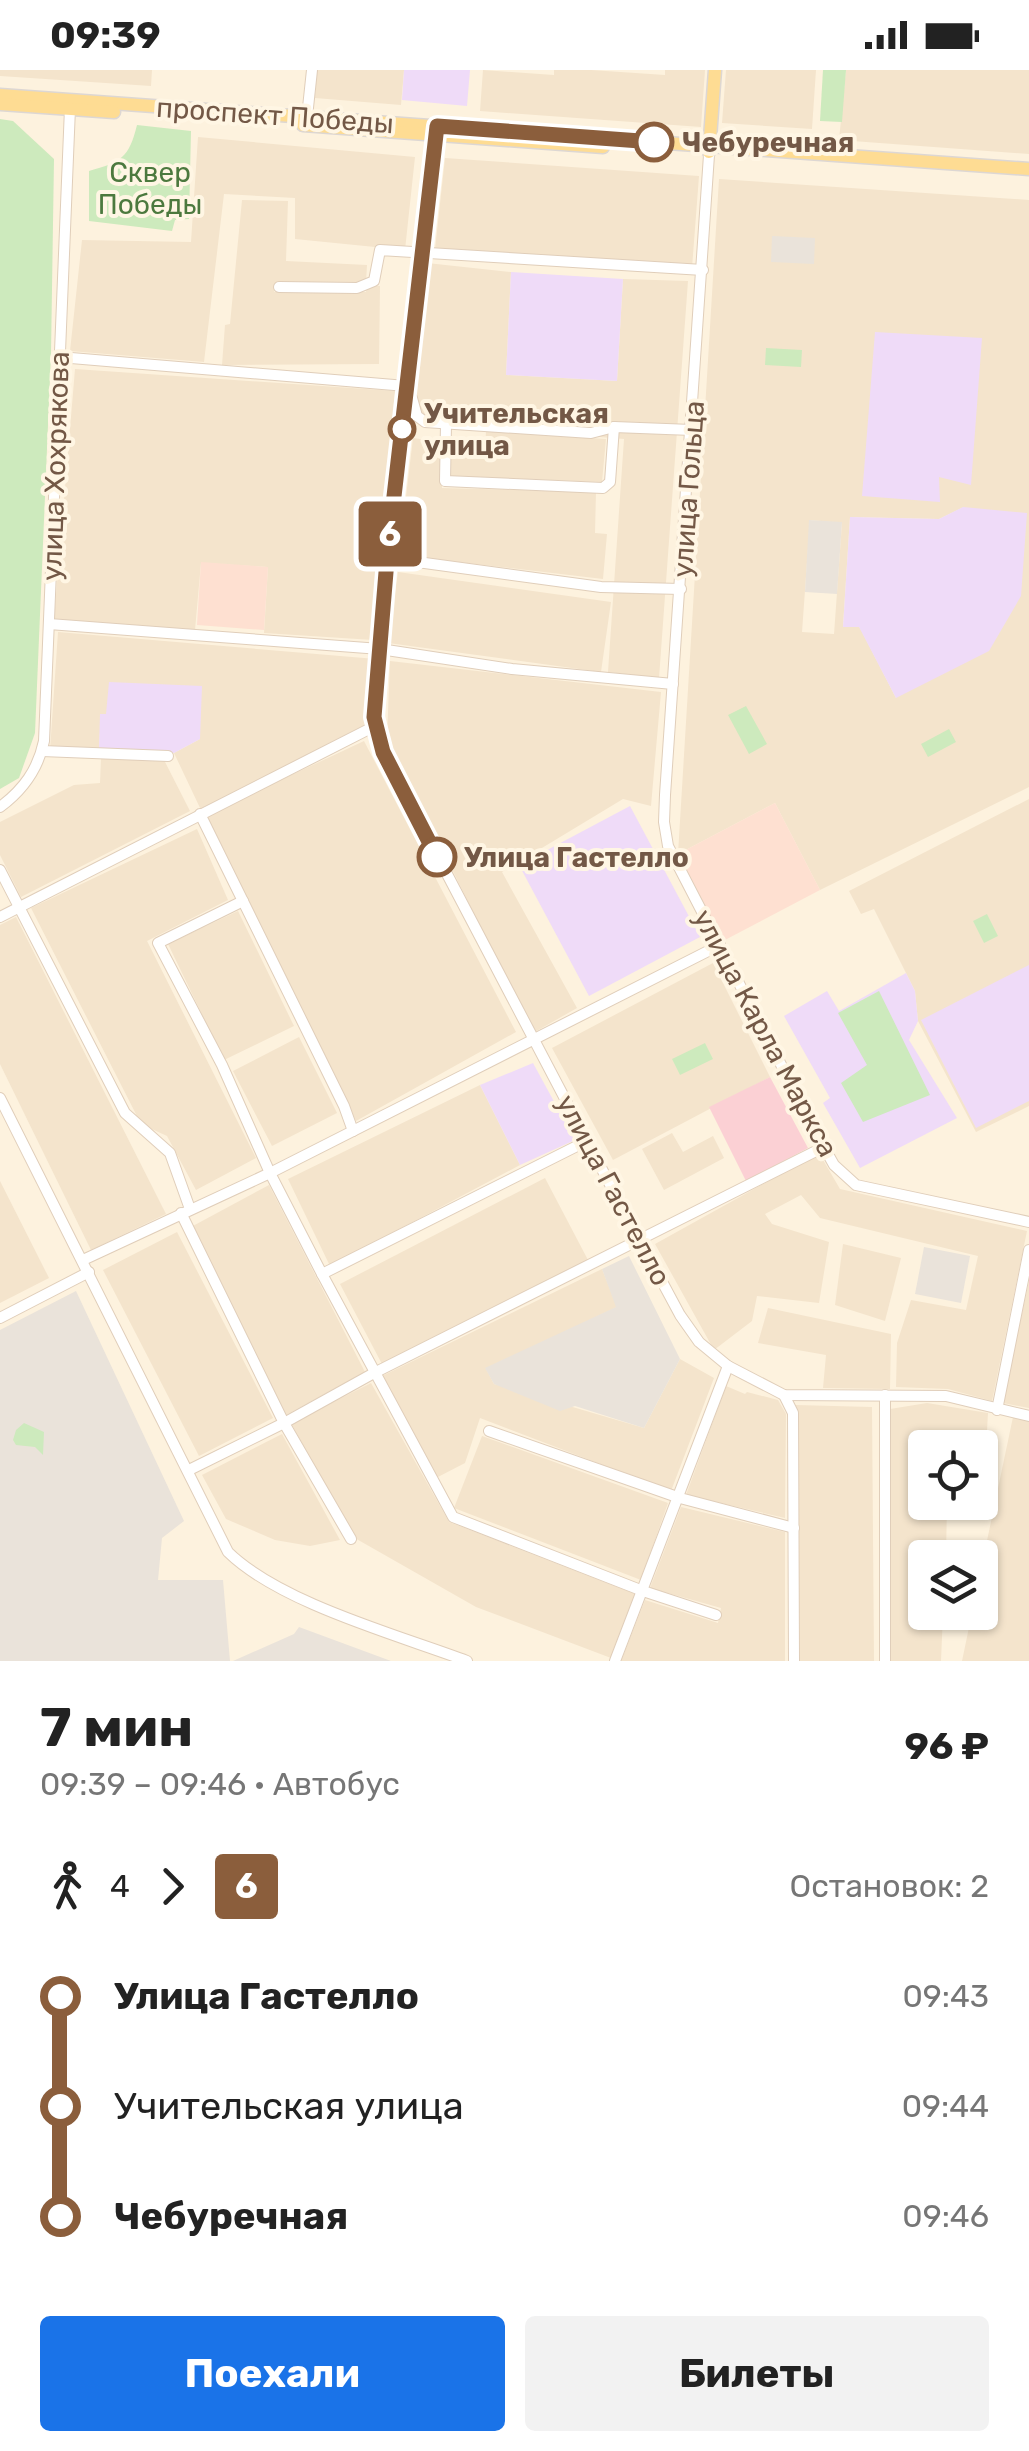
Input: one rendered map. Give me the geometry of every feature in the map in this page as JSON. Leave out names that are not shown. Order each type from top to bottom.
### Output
[{"type":"main road","points":[[709,151],[714,70]]},
{"type":"main road","name":"проспект Победы","points":[[0,95],[70,104],[1029,173]]},
{"type":"main road","name":"проспект Победы","points":[[0,104],[70,104]]},
{"type":"street","points":[[307,121],[312,70]]},
{"type":"street","name":"улица Хохрякова","points":[[0,807],[24,786],[42,750],[70,104]]},
{"type":"street","points":[[0,917],[375,726],[388,558],[436,130]]},
{"type":"street","name":"улица Гольца","points":[[664,822],[709,151]]},
{"type":"street","points":[[279,287],[357,288],[374,280],[380,250],[703,270]]},
{"type":"street","points":[[60,357],[406,391],[420,420],[446,424],[591,434],[614,427],[692,430]]},
{"type":"street","points":[[446,424],[445,481],[602,488],[610,482],[614,427]]},
{"type":"street","points":[[388,558],[601,586],[681,589]]},
{"type":"street","points":[[48,624],[380,649],[512,669],[673,684]]},
{"type":"street","name":"улица Гастелло","points":[[375,726],[383,752],[639,1240],[699,1342],[728,1366],[784,1395],[946,1396],[1029,1416]]},
{"type":"street","points":[[42,750],[168,756]]},
{"type":"street","points":[[200,814],[353,1131]]},
{"type":"street","name":"улица Карла Маркса","points":[[664,822],[668,846],[824,1147],[844,1177],[868,1190],[1029,1222]]},
{"type":"street","points":[[0,870],[125,1112],[170,1153],[186,1211],[284,1423],[351,1538]]},
{"type":"street","points":[[243,901],[158,943],[222,1064],[270,1173],[453,1517],[642,1591],[716,1615]]},
{"type":"street","points":[[0,1318],[186,1211],[270,1173],[720,945]]},
{"type":"street","points":[[0,1098],[214,1528],[233,1556],[280,1589],[468,1661]]},
{"type":"street","points":[[322,1274],[587,1141]]},
{"type":"street","points":[[188,1470],[284,1423],[374,1372],[824,1147]]},
{"type":"street","points":[[997,1410],[1029,1250]]},
{"type":"street","points":[[615,1661],[728,1366]]},
{"type":"street","points":[[784,1395],[793,1413],[794,1661]]},
{"type":"street","points":[[885,1396],[885,1661]]},
{"type":"street","points":[[490,1432],[680,1498],[794,1528]]},
{"type":"shaded area","points":[[0,70],[152,70],[151,86],[0,76]]},
{"type":"shaded area","points":[[317,70],[404,70],[401,105],[315,98]]},
{"type":"shaded area","points":[[404,70],[470,70],[467,106],[402,100]]},
{"type":"shaded area","points":[[483,70],[554,75],[554,70],[591,70],[665,75],[665,70],[705,70],[701,127],[480,111]]},
{"type":"shaded area","points":[[726,70],[816,70],[812,129],[722,123]]},
{"type":"shaded area","points":[[846,70],[1029,70],[1029,154],[839,140]]},
{"type":"shaded area","points":[[198,137],[415,157],[405,250],[295,239],[295,198],[224,194],[204,362],[70,351],[82,240],[191,242]]},
{"type":"shaded area","points":[[445,158],[699,176],[692,268],[435,249]]},
{"type":"shaded area","points":[[719,179],[1029,200],[1029,787],[820,890],[775,803],[678,854]],"holes":[[[875,332],[970,484],[938,476],[939,502]],[[964,507],[896,698],[859,626],[843,626],[850,517],[939,519]],[[810,520],[842,523],[834,634],[802,632]]]},
{"type":"shaded area","points":[[242,200],[288,201],[286,261],[367,265],[366,282],[275,283],[274,292],[366,292],[367,286],[380,286],[379,364],[222,365],[225,325],[230,324]]},
{"type":"shaded area","points":[[772,236],[815,238],[814,264],[771,262]]},
{"type":"shaded area","points":[[427,263],[511,272],[506,375],[617,381],[623,279],[688,281],[659,678],[608,672],[624,439],[411,422]]},
{"type":"shaded area","points":[[511,272],[623,279],[617,381],[506,375]]},
{"type":"shaded area","points":[[875,332],[982,338],[971,485],[939,477],[940,502],[862,496]]},
{"type":"shaded area","points":[[75,369],[395,391],[373,640],[264,633],[268,567],[201,563],[195,630],[54,619]]},
{"type":"shaded area","points":[[486,431],[606,439],[602,482],[447,476],[449,449],[485,451]]},
{"type":"shaded area","points":[[413,438],[441,442],[442,488],[596,492],[595,533],[607,534],[603,579],[399,555]]},
{"type":"shaded area","points":[[963,507],[1027,513],[1021,596],[989,651],[896,698],[859,627],[843,627],[850,517],[939,519]]},
{"type":"shaded area","points":[[809,520],[842,522],[837,594],[805,592]]},
{"type":"shaded area","points":[[201,562],[268,567],[264,630],[197,625]]},
{"type":"shaded area","points":[[398,572],[611,602],[601,672],[388,643]]},
{"type":"shaded area","points":[[58,632],[376,659],[367,725],[201,810],[174,753],[200,739],[101,714],[99,748],[50,750]]},
{"type":"shaded area","points":[[390,661],[661,692],[651,806],[623,799],[502,872],[577,1008],[533,1033],[387,738]]},
{"type":"shaded area","points":[[109,682],[202,686],[200,739],[174,753],[99,748],[100,714],[106,714]]},
{"type":"shaded area","points":[[364,741],[516,1032],[356,1121],[204,816]]},
{"type":"shaded area","points":[[101,758],[164,760],[190,811],[21,897],[0,855],[0,822],[74,785],[100,783]]},
{"type":"shaded area","points":[[1029,799],[1029,1106],[976,1132],[918,1021],[915,991],[874,909],[861,914],[849,891]]},
{"type":"shaded area","points":[[775,803],[820,890],[723,941],[678,854]]},
{"type":"shaded area","points":[[630,806],[700,937],[589,996],[519,865]]},
{"type":"shaded area","points":[[197,829],[228,900],[147,941],[256,1158],[196,1190],[167,1136],[141,1124],[31,908]]},
{"type":"shaded area","points":[[238,911],[294,1026],[224,1060],[168,944]]},
{"type":"shaded area","points":[[16,917],[166,1214],[91,1250],[0,1064],[0,925]]},
{"type":"shaded area","points":[[713,963],[770,1077],[613,1160],[552,1048]]},
{"type":"shaded area","points":[[1029,965],[1029,1101],[976,1128],[921,1020]]},
{"type":"shaded area","points":[[906,973],[915,991],[918,1021],[909,1040],[957,1118],[860,1168],[823,1103],[830,1098],[784,1016],[827,991],[839,1011]]},
{"type":"shaded area","points":[[299,1037],[337,1113],[272,1146],[233,1071]]},
{"type":"shaded area","points":[[533,1063],[575,1140],[520,1165],[480,1085]]},
{"type":"shaded area","points":[[770,1077],[808,1148],[746,1181],[709,1107]]},
{"type":"shaded area","points":[[480,1085],[520,1165],[330,1266],[288,1179]]},
{"type":"shaded area","points":[[672,1133],[683,1152],[713,1136],[724,1158],[664,1190],[642,1149]]},
{"type":"shaded area","points":[[819,1153],[840,1189],[1027,1231],[992,1401],[948,1389],[896,1387],[897,1343],[911,1300],[966,1310],[978,1256],[820,1218],[801,1195],[765,1214],[772,1224],[829,1242],[819,1303],[757,1296],[752,1321],[714,1350],[655,1244]]},
{"type":"shaded area","points":[[545,1178],[588,1260],[383,1366],[340,1284]]},
{"type":"shaded area","points":[[0,1181],[49,1278],[0,1303]]},
{"type":"shaded area","points":[[269,1185],[365,1372],[286,1415],[191,1227]]},
{"type":"shaded area","points":[[177,1232],[273,1418],[199,1456],[103,1270]]},
{"type":"shaded area","points":[[843,1244],[901,1258],[885,1321],[835,1305]]},
{"type":"shaded area","points":[[924,1247],[970,1256],[961,1303],[915,1294]]},
{"type":"shaded area","points":[[629,1256],[680,1359],[644,1428],[575,1406],[560,1411],[494,1384],[485,1368],[616,1307],[602,1269]]},
{"type":"shaded area","points":[[602,1269],[617,1307],[486,1369],[494,1384],[644,1428],[680,1359],[714,1378],[671,1491],[480,1418],[465,1463],[436,1478],[382,1376]]},
{"type":"shaded area","points":[[1029,1281],[1029,1408],[1003,1403]]},
{"type":"shaded area","points":[[76,1291],[184,1521],[162,1538],[158,1580],[223,1580],[230,1661],[0,1661],[0,1330]]},
{"type":"shaded area","points":[[768,1308],[891,1334],[890,1389],[823,1388],[826,1355],[758,1343]]},
{"type":"shaded area","points":[[371,1383],[449,1522],[635,1594],[611,1658],[476,1607],[353,1537],[291,1423]]},
{"type":"shaded area","points":[[726,1386],[778,1400],[786,1414],[785,1518],[686,1495]]},
{"type":"shaded area","points":[[927,1403],[988,1413],[987,1430],[908,1430],[908,1520],[947,1520],[946,1540],[908,1540],[908,1630],[942,1630],[941,1661],[888,1661],[890,1409]]},
{"type":"shaded area","points":[[796,1405],[872,1407],[874,1661],[800,1661]]},
{"type":"shaded area","points":[[1013,1417],[1029,1421],[1029,1661],[962,1661],[968,1630],[998,1630],[998,1540],[987,1540],[991,1520],[998,1520],[998,1488]]},
{"type":"shaded area","points":[[282,1434],[340,1540],[310,1546],[275,1540],[226,1519],[202,1475]]},
{"type":"shaded area","points":[[482,1436],[668,1503],[641,1580],[454,1508]]},
{"type":"shaded area","points":[[681,1507],[785,1532],[785,1661],[621,1661],[645,1600],[718,1623],[721,1608],[650,1588]]},
{"type":"shaded area","points":[[299,1627],[391,1661],[233,1661],[294,1634]]},
{"type":"green space","points":[[823,70],[846,70],[842,122],[820,121]]},
{"type":"green space","points":[[0,119],[13,121],[54,159],[51,354],[35,733],[19,778],[0,789]]},
{"type":"green space","name":"Сквер Победы","points":[[137,125],[191,131],[189,219],[175,220],[172,231],[89,221],[89,171],[122,157],[131,145]]},
{"type":"green space","points":[[766,348],[802,350],[801,367],[765,365]]},
{"type":"green space","points":[[746,706],[767,744],[749,754],[728,715]]},
{"type":"green space","points":[[949,729],[956,742],[928,757],[921,744]]},
{"type":"green space","points":[[987,914],[998,936],[984,943],[973,921]]},
{"type":"green space","points":[[879,991],[930,1095],[863,1122],[841,1083],[867,1065],[838,1013]]},
{"type":"green space","points":[[705,1043],[713,1059],[680,1075],[672,1059]]},
{"type":"green space","points":[[24,1423],[44,1432],[43,1455],[35,1447],[16,1445],[13,1440]]},
{"type":"bus line","name":"6","points":[[437,857],[383,752],[374,717],[388,548],[437,126],[654,142]]},
{"type":"place","name":"Чебуречная","points":[[654,142]]},
{"type":"place","name":"Учительская улица","points":[[402,429]]},
{"type":"place","name":"Улица Гастелло","points":[[437,857]]}]
